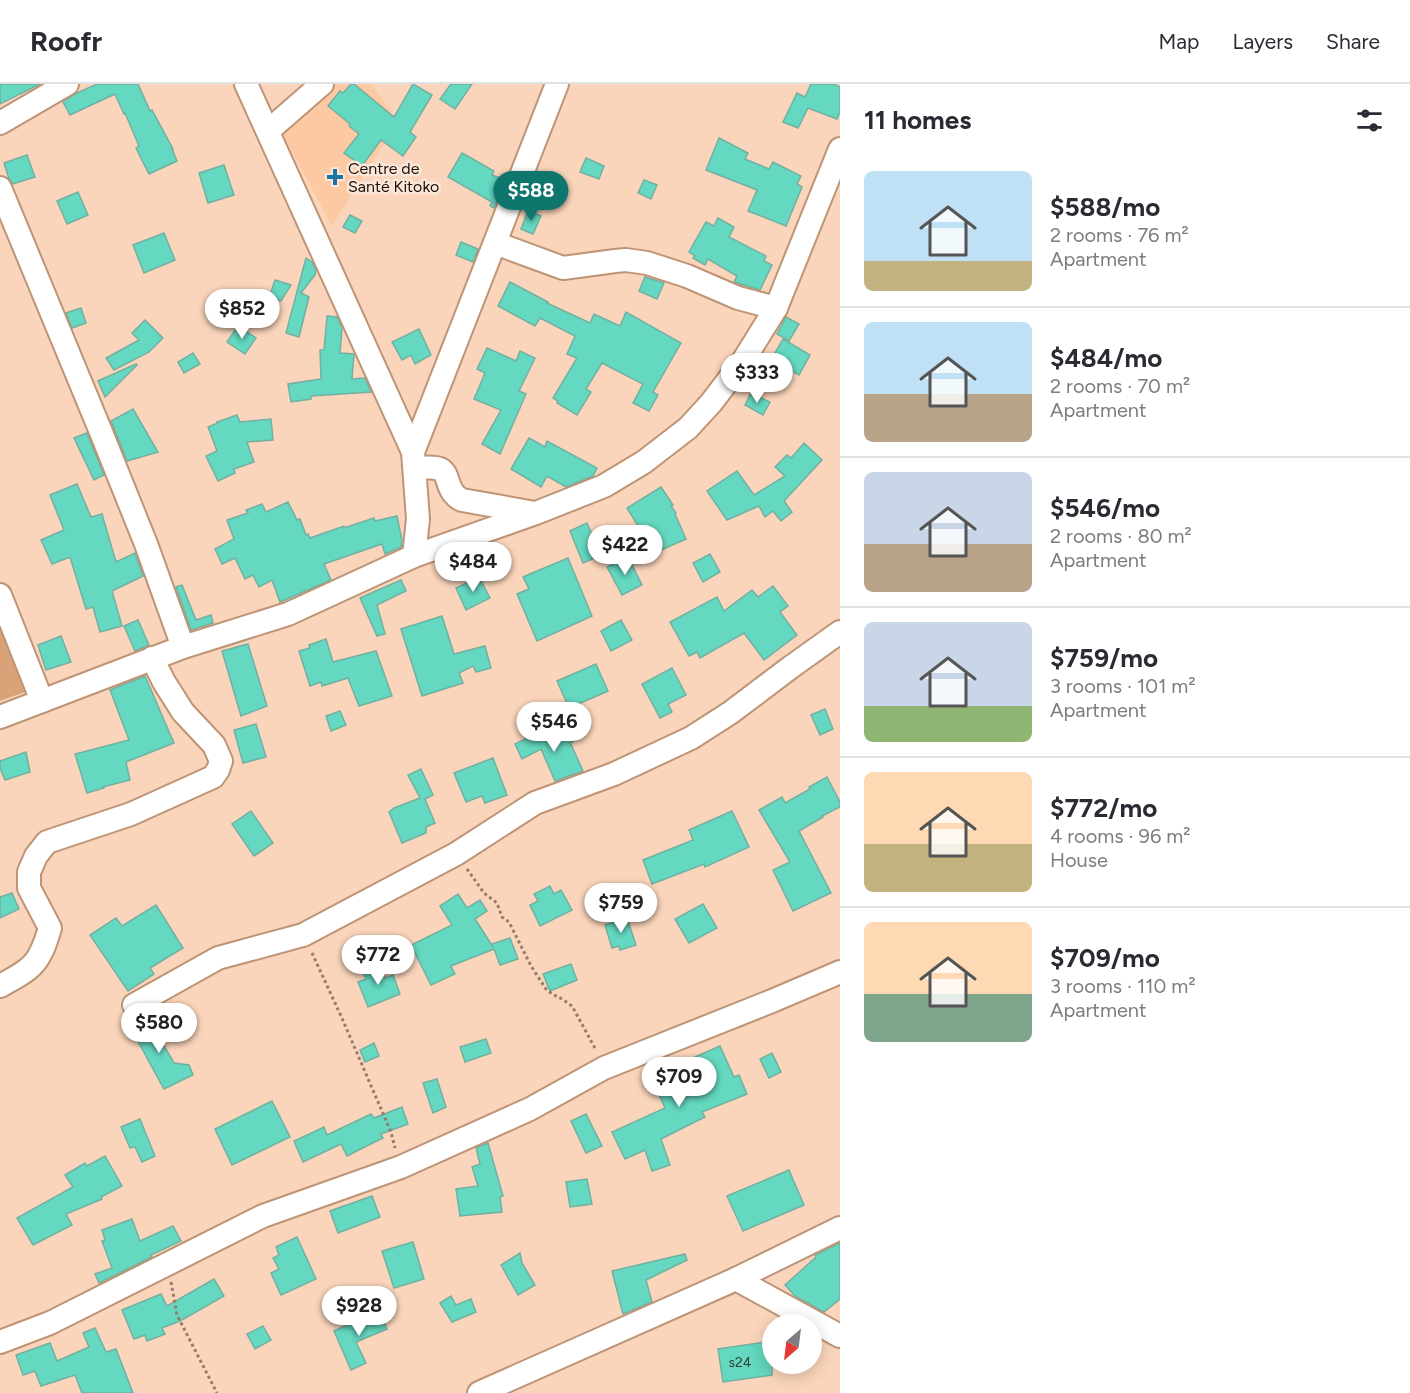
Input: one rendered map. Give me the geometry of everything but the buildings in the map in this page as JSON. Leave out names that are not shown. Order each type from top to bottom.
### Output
[{"type":"street","points":[[0,123],[67,84]]},
{"type":"street","points":[[246,84],[414,460],[418,519],[414,556]]},
{"type":"street","points":[[268,131],[322,84]]},
{"type":"street","points":[[414,460],[557,84]]},
{"type":"street","points":[[0,717],[152,658],[288,614],[414,556],[536,513],[604,486],[644,462],[688,429],[743,361],[776,308],[840,149]]},
{"type":"street","points":[[0,188],[146,544],[183,647]]},
{"type":"street","points":[[495,243],[563,268],[626,260],[647,263],[687,276],[738,298],[776,308]]},
{"type":"street","points":[[414,460],[441,470],[445,474],[452,493],[462,500],[536,513]]},
{"type":"street","points":[[0,596],[42,701]]},
{"type":"street","points":[[134,1005],[218,958],[303,935],[456,854],[535,803],[614,774],[691,738],[730,713],[840,632]]},
{"type":"street","points":[[0,986],[24,973],[37,961],[44,948],[50,927],[28,888],[29,872],[36,856],[47,843],[131,814],[213,777],[218,770],[221,761],[214,745],[183,712],[152,658]]},
{"type":"street","points":[[0,1341],[50,1323],[263,1216],[400,1167],[530,1109],[604,1068],[840,972]]},
{"type":"street","points":[[479,1393],[736,1279],[840,1228]]},
{"type":"street","points":[[736,1279],[840,1336]]},
{"type":"path","points":[[456,854],[484,893],[497,903],[502,917],[509,922],[531,966],[546,989],[572,1006],[604,1068]]},
{"type":"path","points":[[303,935],[387,1122],[400,1167]]},
{"type":"path","points":[[168,1263],[177,1315],[217,1393]]},
{"type":"shaded area","name":"Centre de Santé Kitoko","points":[[332,84],[371,84],[398,121],[332,226],[280,129]]},
{"type":"shaded area","points":[[0,628],[28,691],[0,701]]},
{"type":"place","name":"Centre de Santé Kitoko","points":[[335,177]]}]
